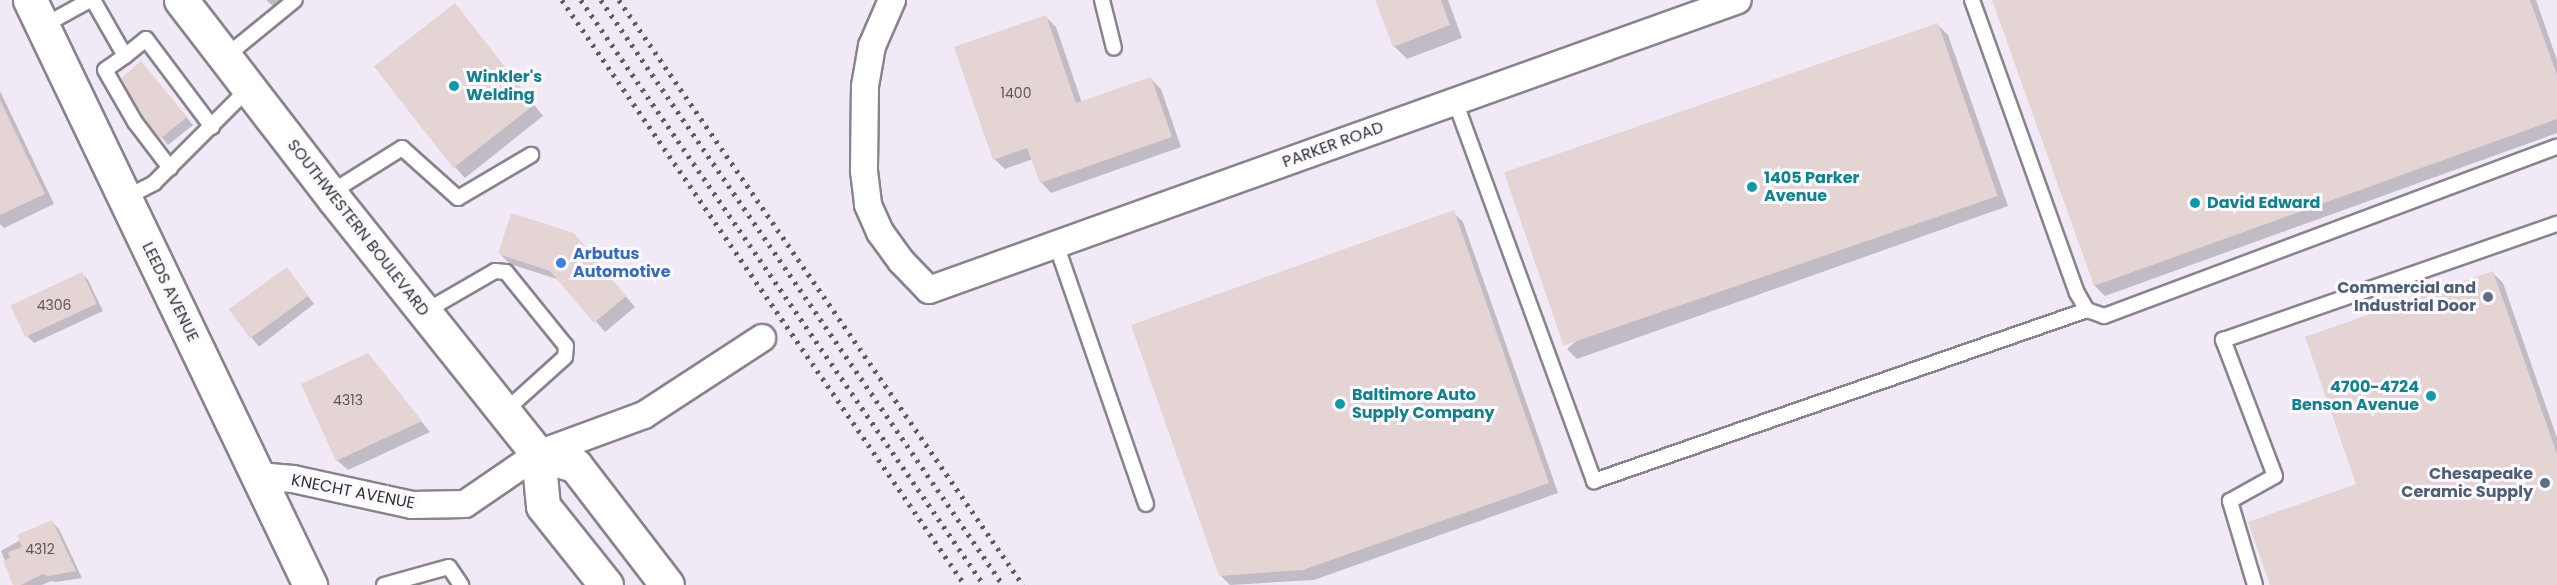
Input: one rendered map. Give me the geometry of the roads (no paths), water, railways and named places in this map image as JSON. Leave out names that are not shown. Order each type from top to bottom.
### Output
[{"type":"main road","name":"SOUTHWESTERN BOULEVARD","points":[[181,0],[330,193],[538,454]]},
{"type":"main road","name":"LEEDS AVENUE","points":[[36,13],[310,585]]},
{"type":"main road","points":[[606,585],[543,506],[538,454],[575,465],[667,585]]},
{"type":"street","name":"PARKER ROAD","points":[[892,0],[872,46],[865,86],[864,171],[868,205],[880,232],[901,261],[929,290],[1738,0]]},
{"type":"street","name":"KNECHT AVENUE","points":[[258,476],[302,481],[412,505],[465,504],[538,454],[644,415],[762,338]]},
{"type":"lane","points":[[36,13],[92,0],[125,56]]},
{"type":"lane","points":[[225,57],[295,0]]},
{"type":"lane","points":[[1102,0],[1114,48]]},
{"type":"lane","points":[[1971,0],[2077,293],[2087,310]]},
{"type":"lane","points":[[170,168],[135,122],[105,70],[146,39],[212,127]]},
{"type":"lane","points":[[125,198],[154,183],[249,88]]},
{"type":"lane","points":[[1455,101],[1594,481],[2087,310],[2104,316],[2557,147]]},
{"type":"lane","points":[[330,193],[402,148],[458,198],[531,155]]},
{"type":"lane","points":[[2255,585],[2229,501],[2275,476],[2223,340],[2557,224]]},
{"type":"lane","points":[[1056,244],[1146,504]]},
{"type":"lane","points":[[424,312],[495,271],[506,272],[566,346],[565,357],[504,412]]},
{"type":"lane","points":[[384,585],[449,567],[460,585]]},
{"type":"railway","points":[[562,0],[965,585]]},
{"type":"railway","points":[[581,0],[984,585]]},
{"type":"railway","points":[[601,0],[1003,585]]},
{"type":"railway","points":[[619,0],[1023,585]]},
{"type":"place","name":"Winkler's Welding","points":[[454,86]]},
{"type":"place","name":"1405 Parker Avenue","points":[[1752,187]]},
{"type":"place","name":"David Edward","points":[[2195,203]]},
{"type":"place","name":"Arbutus Automotive","points":[[561,263]]},
{"type":"place","name":"Commercial and Industrial Door","points":[[2488,297]]},
{"type":"place","name":"4700-4724 Benson Avenue","points":[[2431,396]]},
{"type":"place","name":"Baltimore Auto Supply Company","points":[[1340,404]]},
{"type":"place","name":"Chesapeake Ceramic Supply","points":[[2545,483]]}]
